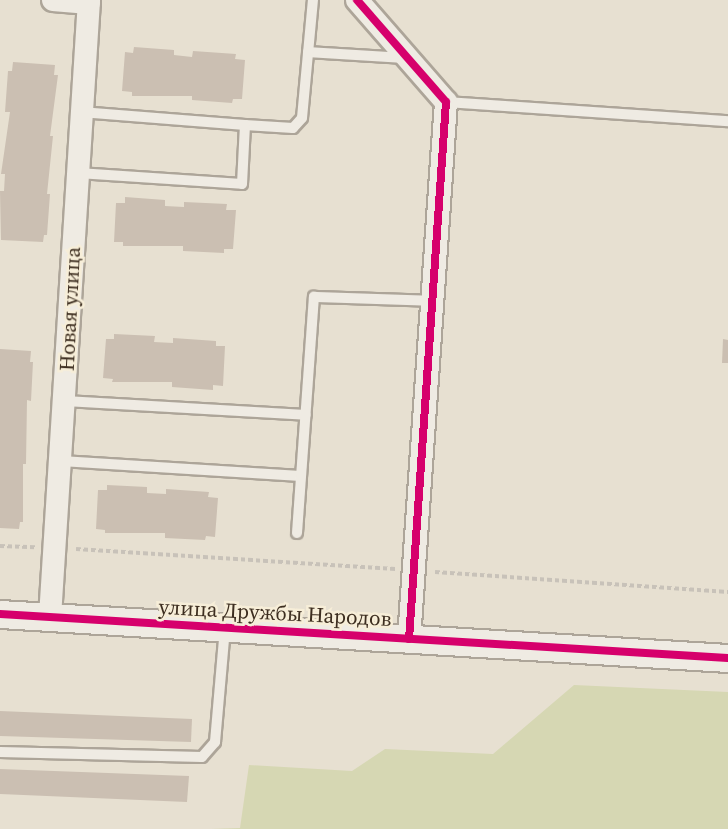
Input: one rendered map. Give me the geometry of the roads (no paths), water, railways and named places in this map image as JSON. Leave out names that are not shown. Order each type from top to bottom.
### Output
[{"type":"street","points":[[53,0],[89,1]]},
{"type":"street","points":[[357,0],[446,102],[409,639]]},
{"type":"street","name":"Новая улица","points":[[50,617],[89,1]]},
{"type":"street","name":"улица Дружбы Народов","points":[[0,614],[728,658]]},
{"type":"lane","points":[[81,112],[293,128],[299,124],[313,0]]},
{"type":"lane","points":[[308,52],[407,58]]},
{"type":"lane","points":[[446,102],[728,121]]},
{"type":"lane","points":[[78,173],[242,184],[245,125]]},
{"type":"lane","points":[[297,533],[314,297],[432,301]]},
{"type":"lane","points":[[65,401],[306,415]]},
{"type":"lane","points":[[61,461],[301,476]]},
{"type":"lane","points":[[0,752],[202,758],[215,742],[225,628]]}]
